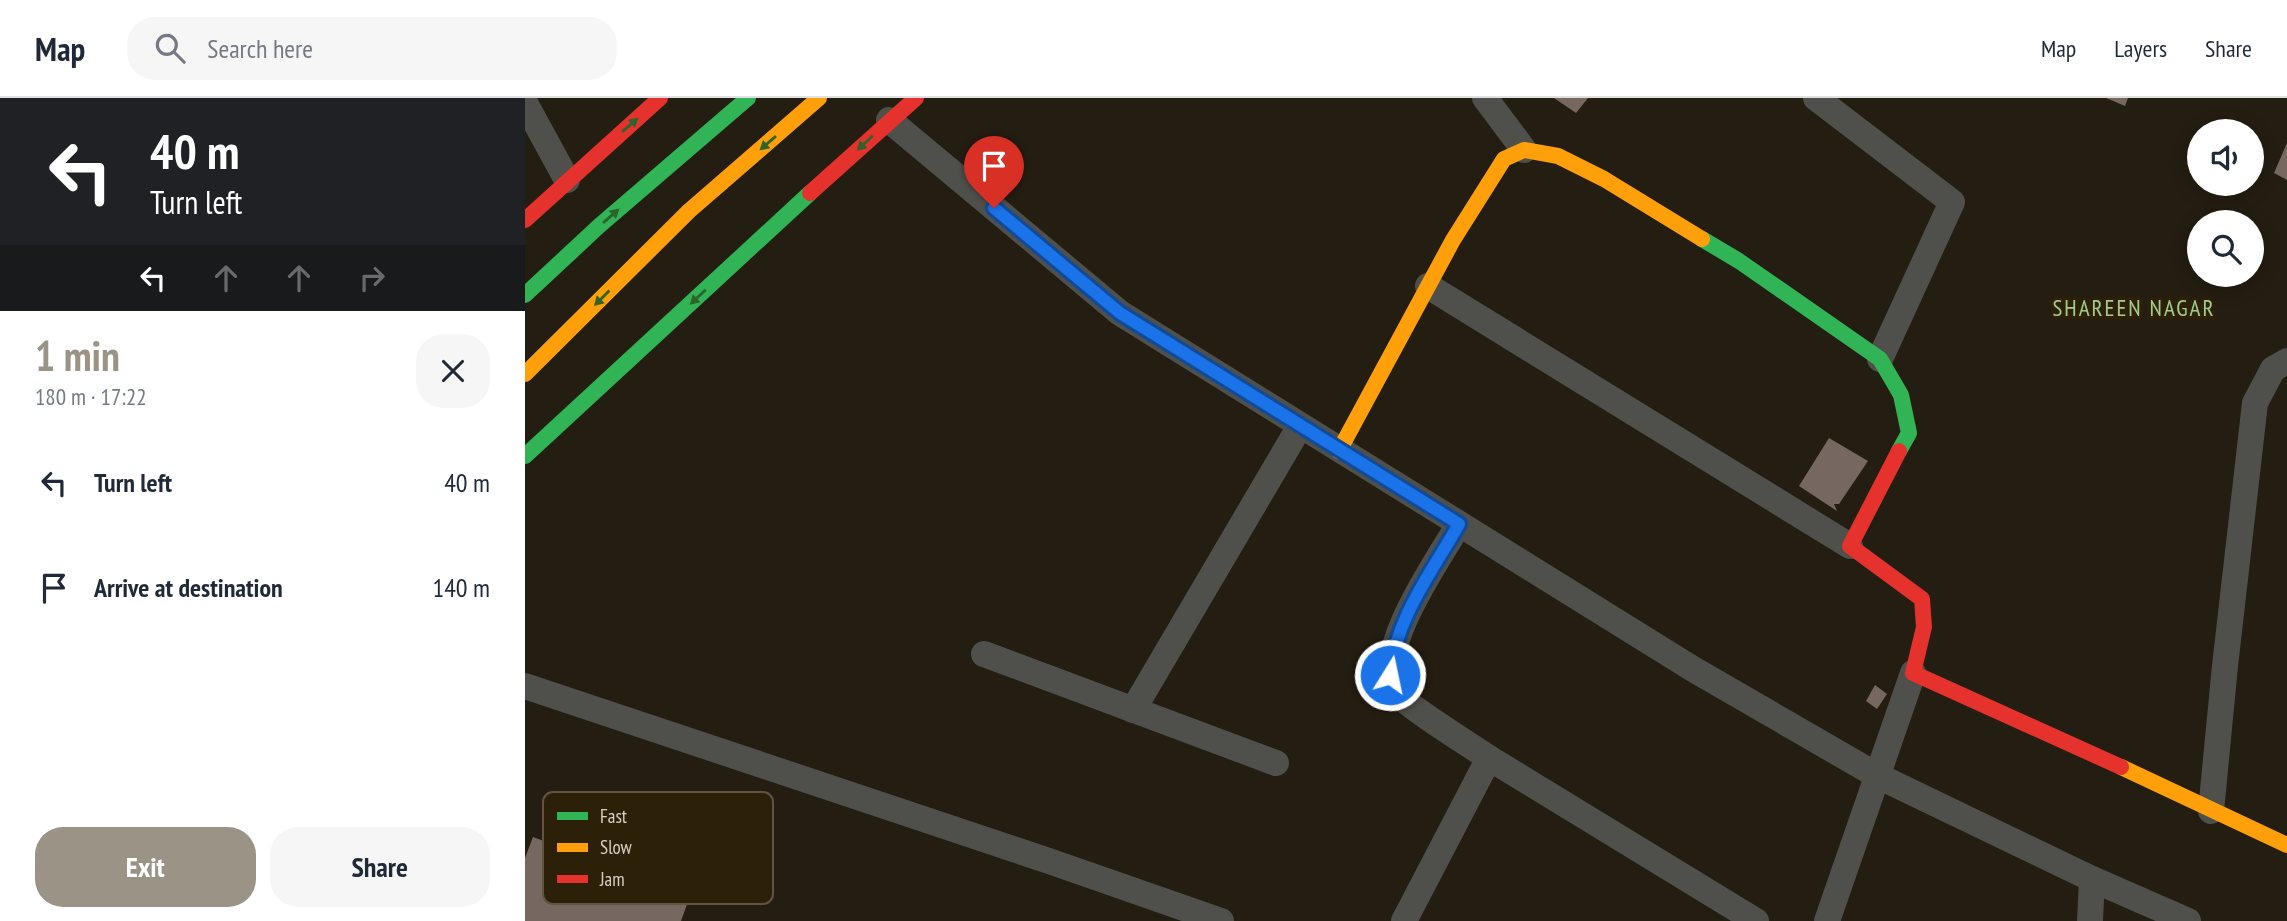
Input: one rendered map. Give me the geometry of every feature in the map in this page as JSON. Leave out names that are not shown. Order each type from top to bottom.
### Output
[{"type":"main road","points":[[525,220],[660,98]]},
{"type":"main road","points":[[525,295],[599,226],[748,98]]},
{"type":"main road","points":[[525,374],[689,212],[819,98]]},
{"type":"main road","points":[[525,456],[916,98]]},
{"type":"main road","points":[[1339,451],[1453,240],[1504,159],[1524,150],[1558,156],[1604,178],[1739,261],[1880,359],[1901,395],[1909,433],[1850,546],[1922,599],[1926,617],[1924,636],[1913,673],[2287,845]]},
{"type":"street","points":[[1485,98],[1524,150]]},
{"type":"street","points":[[1816,98],[1952,202],[1880,359]]},
{"type":"street","points":[[525,103],[567,180]]},
{"type":"street","points":[[889,120],[1120,313],[1339,451],[1693,669],[1878,776],[2187,921]]},
{"type":"street","points":[[1428,286],[1850,546]]},
{"type":"street","points":[[2211,811],[2255,403],[2273,369],[2287,361]]},
{"type":"street","points":[[1133,710],[1300,426]]},
{"type":"street","points":[[1459,524],[1403,621],[1392,652],[1390,675],[1398,695],[1489,758],[1756,921]]},
{"type":"street","points":[[984,654],[1276,763]]},
{"type":"street","points":[[1827,921],[1913,673]]},
{"type":"street","points":[[525,686],[1221,921]]},
{"type":"street","points":[[1403,921],[1489,758]]},
{"type":"street","points":[[2090,921],[2092,878]]},
{"type":"building","points":[[1554,98],[1588,98],[1576,113]]},
{"type":"building","points":[[2106,98],[2128,98],[2125,106]]},
{"type":"building","points":[[2287,143],[2287,180],[2274,173]]},
{"type":"building","points":[[1829,438],[1868,461],[1839,504],[1834,504],[1837,511],[1799,486]]},
{"type":"building","points":[[1875,685],[1887,694],[1877,709],[1866,701]]},
{"type":"building","points":[[533,837],[543,841],[543,904],[687,904],[681,921],[525,921],[525,858]]},
{"type":"traffic: fast","points":[[525,295],[599,226],[748,98]]},
{"type":"traffic: fast","points":[[525,456],[810,193]]},
{"type":"traffic: fast","points":[[1702,239],[1739,261],[1880,359],[1901,395],[1909,433],[1899,451]]},
{"type":"traffic: slow","points":[[525,374],[689,211],[819,98]]},
{"type":"traffic: slow","points":[[1339,451],[1453,240],[1504,159],[1524,150],[1558,156],[1604,179],[1702,239]]},
{"type":"traffic: slow","points":[[2121,767],[2287,845]]},
{"type":"traffic: jam","points":[[525,220],[660,98]]},
{"type":"traffic: jam","points":[[810,193],[916,98]]},
{"type":"traffic: jam","points":[[1899,451],[1850,546],[1922,599],[1924,627],[1913,673],[2121,767]]},
{"type":"district","name":"SHAREEN NAGAR","points":[[2134,308]]},
{"type":"route","points":[[994,208],[1120,313],[1459,524],[1403,621],[1392,652],[1390,675]]}]
